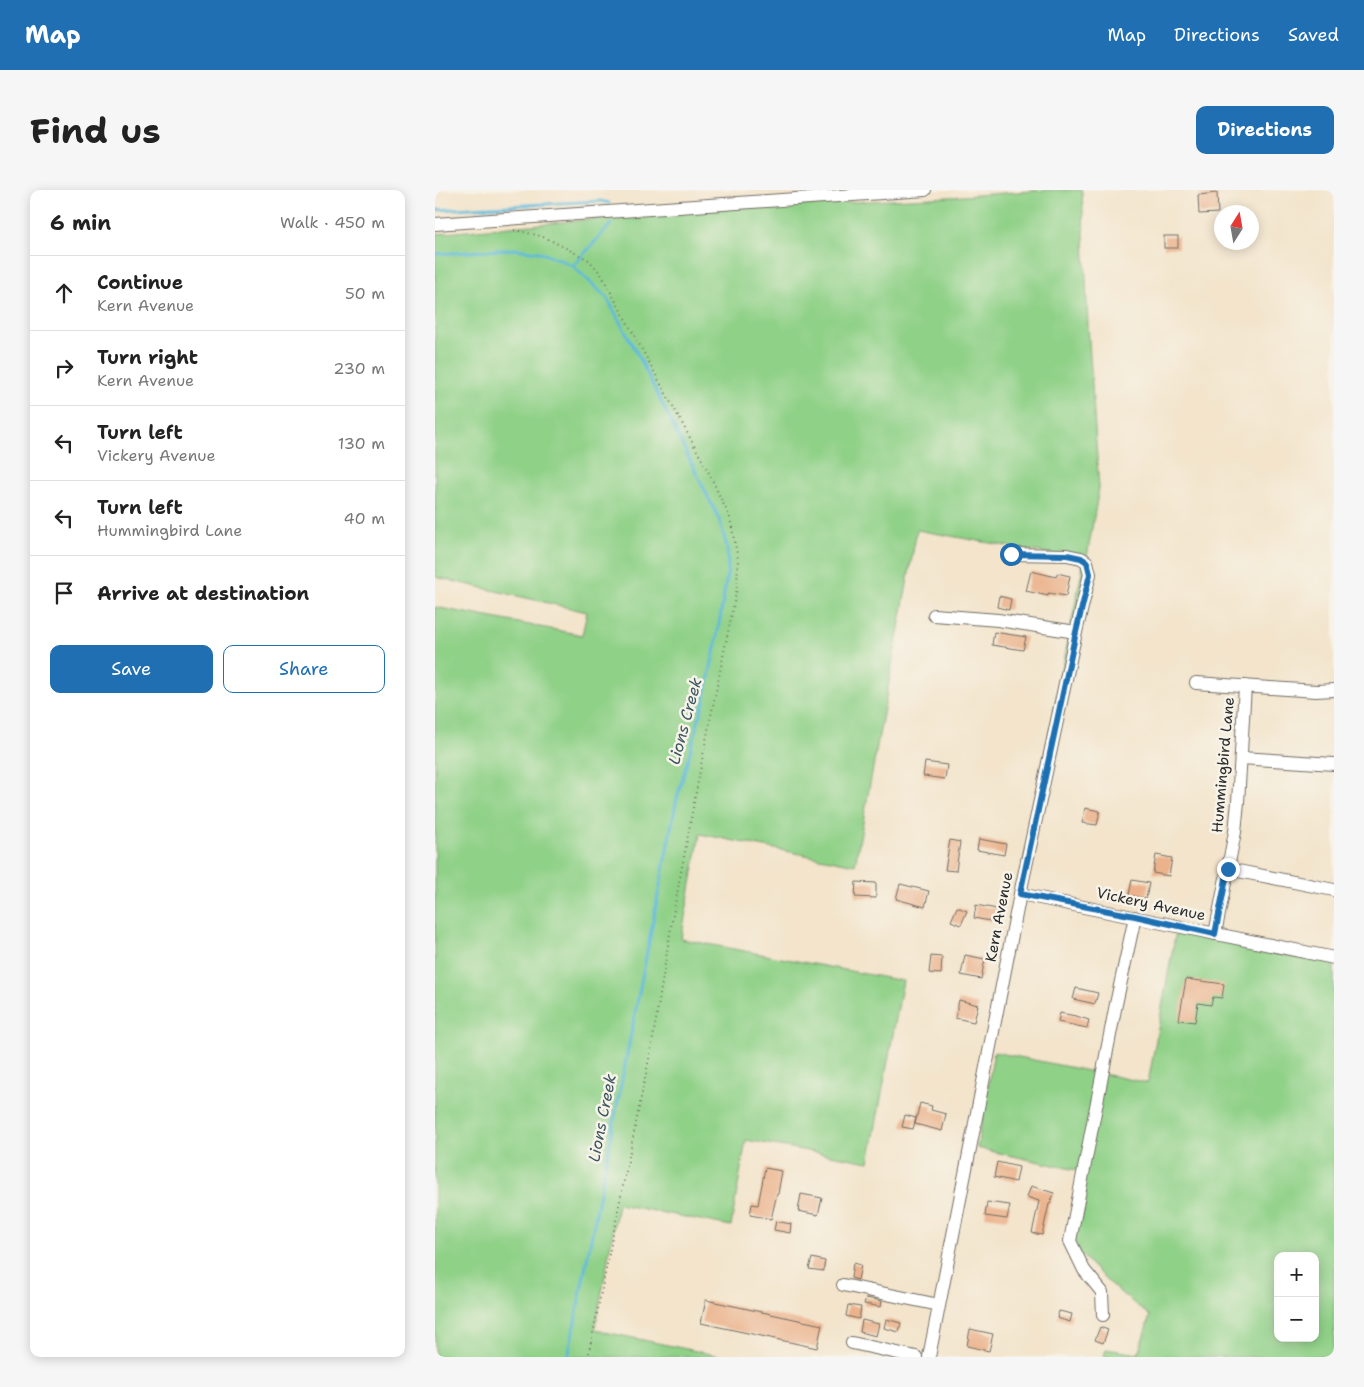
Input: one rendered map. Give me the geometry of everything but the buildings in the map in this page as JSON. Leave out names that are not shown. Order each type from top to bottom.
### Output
[{"type":"street","points":[[435,224],[925,190]]},
{"type":"street","name":"Kern Avenue","points":[[929,1357],[1020,894],[1090,574],[1087,562],[1081,558],[1067,555],[1011,554]]},
{"type":"street","points":[[934,614],[998,620],[1076,632]]},
{"type":"street","points":[[1196,683],[1317,691],[1334,690]]},
{"type":"street","name":"Hummingbird Lane","points":[[1215,934],[1239,802],[1245,686]]},
{"type":"street","points":[[1241,758],[1334,764]]},
{"type":"street","points":[[1228,869],[1334,890]]},
{"type":"street","name":"Vickery Avenue","points":[[1020,894],[1334,958]]},
{"type":"street","points":[[1103,1315],[1102,1292],[1084,1270],[1070,1241],[1135,916]]},
{"type":"street","points":[[843,1285],[939,1306]]},
{"type":"street","points":[[852,1343],[916,1357]]},
{"type":"path","points":[[511,230],[546,238],[589,260],[601,274],[708,470],[730,518],[739,559],[737,588],[700,770],[651,1044],[588,1357]]},
{"type":"green space","points":[[1046,190],[1082,190],[1088,326],[1099,488],[1077,615],[1017,894],[1084,560],[917,530],[855,865],[700,834],[681,939],[903,981],[869,1162],[746,1140],[731,1226],[618,1204],[595,1330],[725,1357],[435,1357],[435,607],[582,635],[587,612],[435,577],[435,234],[680,211]]},
{"type":"green space","points":[[1176,931],[1334,956],[1334,1357],[1104,1357],[1106,1349],[1138,1354],[1150,1316],[1111,1285],[1068,1241],[1080,1171],[977,1148],[994,1052],[1148,1083]]},
{"type":"waterway","points":[[435,210],[601,201],[609,203]]},
{"type":"waterway","points":[[573,266],[611,224]]},
{"type":"waterway","name":"Lions Creek","points":[[435,254],[515,249],[539,252],[573,266],[607,298],[639,357],[719,519],[727,547],[728,569],[716,643],[704,701],[677,798],[568,1357]]},
{"type":"route","points":[[1011,554],[1067,555],[1081,558],[1087,562],[1090,574],[1020,894],[1135,916],[1215,934],[1228,869]]}]
